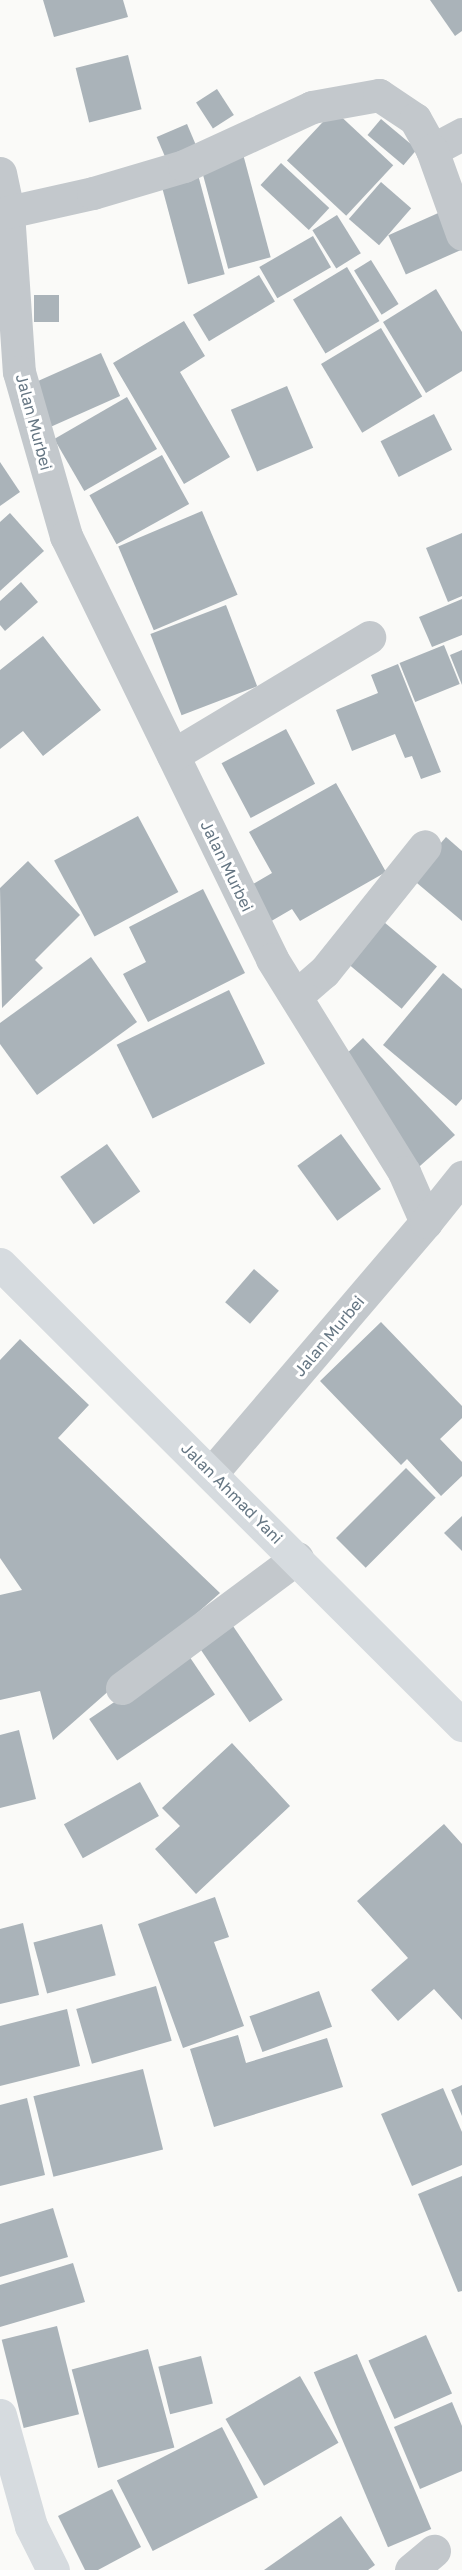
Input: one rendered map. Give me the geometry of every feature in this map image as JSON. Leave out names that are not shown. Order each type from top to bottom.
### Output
[{"type":"main road","name":"Jalan Ahmad Yani","points":[[0,1264],[462,1725]]},
{"type":"main road","points":[[0,2415],[31,2526],[53,2570]]},
{"type":"street","points":[[8,212],[184,166],[312,107],[343,98],[379,95],[415,119],[432,150],[462,234]]},
{"type":"street","points":[[432,150],[462,134]]},
{"type":"street","name":"Jalan Murbei","points":[[0,173],[8,212],[19,372],[66,536],[272,959],[404,1172],[426,1222],[212,1473]]},
{"type":"street","points":[[173,755],[369,637]]},
{"type":"street","points":[[297,996],[324,972],[425,846]]},
{"type":"street","points":[[426,1222],[462,1177]]},
{"type":"street","points":[[122,1688],[297,1558]]},
{"type":"building","points":[[43,0],[123,0],[128,17],[54,37]]},
{"type":"building","points":[[430,0],[462,0],[462,31],[455,36]]},
{"type":"building","points":[[128,55],[142,109],[89,122],[76,68]]},
{"type":"building","points":[[217,89],[234,115],[213,129],[196,103]]},
{"type":"building","points":[[334,110],[393,165],[346,216],[287,160]]},
{"type":"building","points":[[381,119],[417,149],[404,165],[368,135]]},
{"type":"building","points":[[187,124],[196,145],[166,158],[157,137]]},
{"type":"building","points":[[243,154],[271,257],[228,269],[200,165]]},
{"type":"building","points":[[281,163],[329,208],[309,230],[261,185]]},
{"type":"building","points":[[197,171],[225,274],[188,284],[160,181]]},
{"type":"building","points":[[381,182],[411,208],[379,245],[349,219]]},
{"type":"building","points":[[445,210],[462,250],[406,275],[388,235]]},
{"type":"building","points":[[337,215],[361,253],[336,269],[312,230]]},
{"type":"building","points":[[313,236],[331,267],[277,298],[259,267]]},
{"type":"building","points":[[371,260],[399,304],[382,315],[354,271]]},
{"type":"building","points":[[347,267],[379,321],[325,353],[293,299]]},
{"type":"building","points":[[259,275],[275,302],[209,341],[193,315]]},
{"type":"building","points":[[436,289],[462,332],[462,371],[426,393],[383,322]]},
{"type":"building","points":[[34,295],[59,295],[59,322],[34,322]]},
{"type":"building","points":[[184,321],[205,356],[180,372],[230,457],[184,484],[113,363]]},
{"type":"building","points":[[381,328],[422,397],[362,433],[321,364]]},
{"type":"building","points":[[101,353],[120,396],[50,427],[31,384]]},
{"type":"building","points":[[287,386],[313,448],[257,472],[231,410]]},
{"type":"building","points":[[127,397],[157,449],[84,491],[54,439]]},
{"type":"building","points":[[434,414],[452,450],[399,477],[381,441]]},
{"type":"building","points":[[162,455],[189,504],[117,544],[89,495]]},
{"type":"building","points":[[0,462],[20,492],[0,506]]},
{"type":"building","points":[[202,511],[238,595],[154,630],[118,547]]},
{"type":"building","points":[[10,513],[44,551],[0,591],[0,522]]},
{"type":"building","points":[[462,533],[462,596],[448,602],[426,548]]},
{"type":"building","points":[[21,582],[38,602],[5,631],[0,625],[0,601]]},
{"type":"building","points":[[462,599],[462,635],[432,647],[419,617]]},
{"type":"building","points":[[226,605],[257,686],[182,715],[150,634]]},
{"type":"building","points":[[43,636],[101,710],[43,756],[23,731],[0,749],[0,670]]},
{"type":"building","points":[[444,645],[460,684],[415,702],[399,663]]},
{"type":"building","points":[[462,650],[462,685],[450,655]]},
{"type":"building","points":[[398,664],[441,772],[421,779],[412,756],[405,758],[395,734],[352,751],[336,710],[378,693],[371,675]]},
{"type":"building","points":[[286,729],[315,784],[251,818],[222,763]]},
{"type":"building","points":[[336,783],[386,872],[300,921],[292,909],[268,923],[248,887],[272,873],[249,832]]},
{"type":"building","points":[[138,816],[178,892],[94,937],[54,861]]},
{"type":"building","points":[[446,837],[462,851],[462,921],[411,878]]},
{"type":"building","points":[[28,861],[80,915],[35,960],[43,968],[2,1008],[0,888]]},
{"type":"building","points":[[203,889],[245,973],[148,1022],[123,974],[146,962],[129,927]]},
{"type":"building","points":[[378,917],[437,966],[402,1009],[343,959]]},
{"type":"building","points":[[91,957],[137,1022],[37,1095],[0,1044],[0,1023]]},
{"type":"building","points":[[443,973],[462,989],[462,1099],[456,1106],[383,1045]]},
{"type":"building","points":[[229,990],[265,1064],[153,1118],[117,1045]]},
{"type":"building","points":[[363,1038],[455,1135],[412,1173],[341,1059]]},
{"type":"building","points":[[341,1134],[381,1189],[337,1221],[297,1166]]},
{"type":"building","points":[[107,1144],[140,1192],[94,1224],[60,1177]]},
{"type":"building","points":[[254,1269],[279,1291],[250,1324],[225,1302]]},
{"type":"building","points":[[381,1322],[462,1406],[462,1418],[440,1439],[462,1462],[462,1476],[441,1496],[407,1459],[401,1465],[320,1381]]},
{"type":"building","points":[[20,1339],[89,1405],[58,1438],[220,1593],[53,1740],[40,1691],[0,1700],[0,1595],[22,1590],[0,1558],[0,1360]]},
{"type":"building","points":[[406,1468],[436,1498],[366,1568],[336,1538]]},
{"type":"building","points":[[462,1516],[462,1551],[444,1533]]},
{"type":"building","points":[[233,1626],[283,1700],[250,1722],[200,1648]]},
{"type":"building","points":[[187,1653],[215,1694],[117,1760],[89,1719]]},
{"type":"building","points":[[19,1730],[36,1799],[0,1808],[0,1735]]},
{"type":"building","points":[[232,1743],[290,1806],[196,1894],[155,1849],[180,1826],[162,1808]]},
{"type":"building","points":[[140,1782],[159,1816],[83,1858],[64,1824]]},
{"type":"building","points":[[444,1824],[462,1844],[462,2020],[434,1989],[398,2021],[371,1990],[408,1958],[357,1901]]},
{"type":"building","points":[[215,1897],[229,1937],[214,1942],[244,2026],[183,2048],[138,1924]]},
{"type":"building","points":[[23,1923],[39,1995],[0,2004],[0,1929]]},
{"type":"building","points":[[102,1924],[116,1975],[47,1994],[33,1942]]},
{"type":"building","points":[[156,1986],[172,2041],[92,2064],[76,2009]]},
{"type":"building","points":[[319,1991],[332,2027],[262,2052],[249,2016]]},
{"type":"building","points":[[67,2009],[80,2066],[0,2086],[0,2026]]},
{"type":"building","points":[[238,2035],[246,2063],[327,2038],[343,2087],[214,2127],[190,2049]]},
{"type":"building","points":[[143,2069],[163,2150],[53,2177],[33,2096]]},
{"type":"building","points":[[462,2085],[462,2116],[451,2090]]},
{"type":"building","points":[[443,2088],[462,2132],[462,2165],[412,2186],[381,2114]]},
{"type":"building","points":[[27,2098],[45,2175],[0,2186],[0,2105]]},
{"type":"building","points":[[462,2176],[462,2291],[458,2292],[418,2194]]},
{"type":"building","points":[[53,2208],[68,2257],[0,2277],[0,2224]]},
{"type":"building","points":[[73,2263],[85,2302],[0,2327],[0,2285]]},
{"type":"building","points":[[57,2326],[79,2414],[24,2428],[2,2340]]},
{"type":"building","points":[[426,2335],[452,2393],[394,2419],[368,2361]]},
{"type":"building","points":[[148,2349],[174,2448],[98,2468],[72,2369]]},
{"type":"building","points":[[357,2354],[431,2529],[388,2547],[314,2372]]},
{"type":"building","points":[[201,2356],[213,2404],[170,2414],[158,2367]]},
{"type":"building","points":[[300,2376],[338,2443],[264,2486],[226,2419]]},
{"type":"building","points":[[452,2402],[462,2426],[462,2471],[420,2489],[394,2427]]},
{"type":"building","points":[[222,2427],[258,2497],[153,2551],[117,2481]]},
{"type":"building","points":[[112,2489],[141,2547],[98,2570],[85,2570],[58,2516]]},
{"type":"building","points":[[341,2516],[375,2565],[368,2570],[264,2570]]}]
